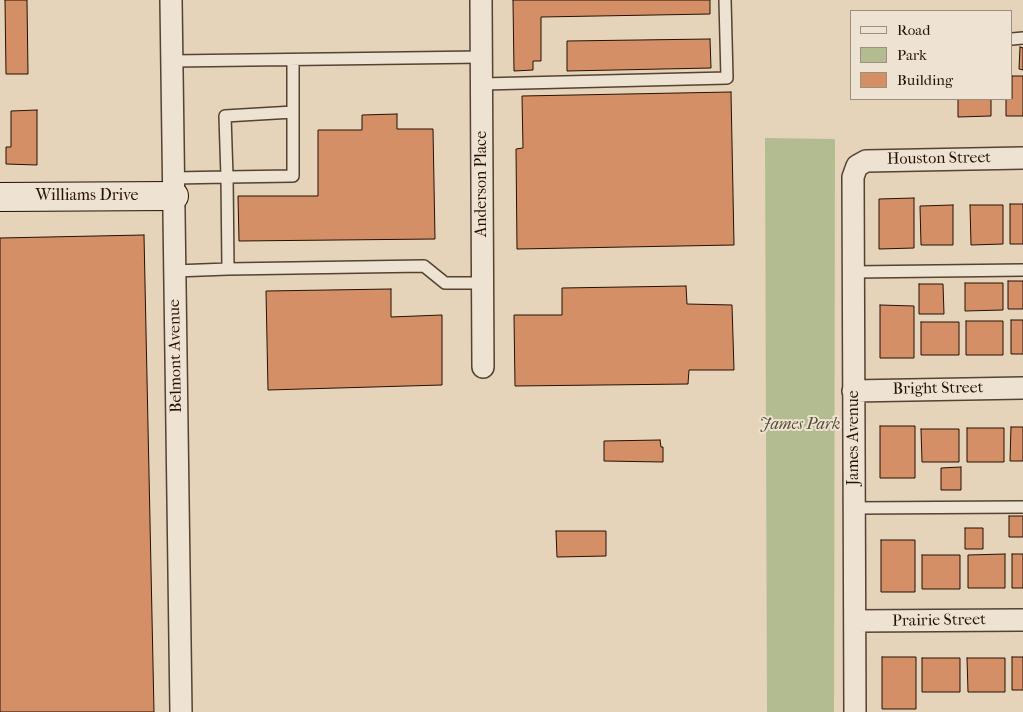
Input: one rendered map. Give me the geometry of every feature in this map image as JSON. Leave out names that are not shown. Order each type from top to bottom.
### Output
[{"type":"main road","name":"Williams Drive","points":[[0,197],[174,187]]},
{"type":"street","name":"Belmont Avenue","points":[[171,0],[181,712]]},
{"type":"street","name":"Anderson Place","points":[[481,0],[483,367]]},
{"type":"street","name":"Houston Street","points":[[857,166],[866,161],[1023,158]]},
{"type":"street","name":"James Avenue","points":[[855,712],[853,177],[857,166]]},
{"type":"street","name":"Bright Street","points":[[853,391],[1023,388]]},
{"type":"street","name":"Prairie Street","points":[[855,621],[1023,620]]},
{"type":"lane","points":[[482,84],[727,78],[725,0]]},
{"type":"lane","points":[[172,61],[482,58]]},
{"type":"lane","points":[[174,187],[227,177],[293,176],[293,60]]},
{"type":"lane","points":[[228,269],[225,116],[293,112]]},
{"type":"lane","points":[[175,271],[424,266],[445,283],[483,283]]},
{"type":"lane","points":[[854,272],[1023,270]]},
{"type":"lane","points":[[854,508],[1023,507]]},
{"type":"green space","name":"James Park","points":[[765,138],[835,139],[834,712],[767,712]]},
{"type":"building","points":[[5,0],[27,0],[28,74],[6,74]]},
{"type":"building","points":[[513,0],[710,0],[710,14],[541,17],[541,61],[533,61],[533,70],[514,71]]},
{"type":"building","points":[[710,39],[711,68],[567,71],[567,41]]},
{"type":"building","points":[[1020,47],[1023,48],[1023,70],[1019,69]]},
{"type":"building","points":[[1013,76],[1023,76],[1023,116],[1006,116],[1006,100],[1013,100]]},
{"type":"building","points":[[731,92],[734,245],[517,249],[516,149],[523,148],[522,96]]},
{"type":"building","points":[[958,100],[991,100],[991,116],[958,117]]},
{"type":"building","points":[[37,110],[37,165],[6,164],[6,147],[11,147],[11,111]]},
{"type":"building","points":[[397,114],[397,129],[433,129],[435,239],[239,241],[238,196],[318,196],[318,130],[362,130],[362,115]]},
{"type":"building","points":[[914,198],[914,248],[879,249],[879,199]]},
{"type":"building","points":[[1010,204],[1023,204],[1023,244],[1010,244]]},
{"type":"building","points":[[953,205],[953,245],[921,245],[920,206]]},
{"type":"building","points":[[970,205],[1003,205],[1003,244],[971,245]]},
{"type":"building","points":[[144,235],[154,712],[0,712],[0,238]]},
{"type":"building","points":[[1008,281],[1023,281],[1023,309],[1008,309]]},
{"type":"building","points":[[965,283],[1003,283],[1003,310],[965,311]]},
{"type":"building","points":[[919,284],[943,284],[944,314],[919,314]]},
{"type":"building","points":[[686,286],[687,304],[732,305],[734,370],[689,370],[688,384],[515,386],[514,315],[562,315],[562,288]]},
{"type":"building","points":[[391,289],[391,317],[442,315],[442,385],[268,390],[266,291]]},
{"type":"building","points":[[880,305],[914,306],[914,358],[880,358]]},
{"type":"building","points":[[1011,320],[1023,320],[1023,354],[1011,354]]},
{"type":"building","points":[[966,321],[1003,321],[1003,355],[966,355]]},
{"type":"building","points":[[921,322],[959,322],[959,355],[921,355]]},
{"type":"building","points":[[880,426],[915,426],[915,478],[880,478]]},
{"type":"building","points":[[1011,427],[1023,427],[1023,461],[1010,461]]},
{"type":"building","points":[[967,428],[1004,428],[1004,462],[967,462]]},
{"type":"building","points":[[921,429],[959,429],[959,462],[922,462]]},
{"type":"building","points":[[660,440],[661,447],[663,447],[663,462],[604,461],[604,441]]},
{"type":"building","points":[[961,467],[961,490],[941,490],[941,468]]},
{"type":"building","points":[[1009,516],[1023,516],[1023,537],[1009,537]]},
{"type":"building","points":[[965,528],[983,528],[983,549],[965,549]]},
{"type":"building","points":[[556,531],[606,531],[606,556],[557,557]]},
{"type":"building","points":[[881,540],[915,540],[915,592],[881,592]]},
{"type":"building","points":[[1005,554],[1005,588],[968,588],[968,555]]},
{"type":"building","points":[[1012,554],[1023,554],[1023,588],[1012,588]]},
{"type":"building","points":[[922,555],[960,555],[960,589],[922,589]]},
{"type":"building","points":[[882,657],[916,657],[916,709],[882,709]]},
{"type":"building","points":[[1012,657],[1023,657],[1023,690],[1012,690]]},
{"type":"building","points":[[922,658],[960,658],[960,692],[922,692]]},
{"type":"building","points":[[967,658],[1005,658],[1005,692],[968,692]]}]
